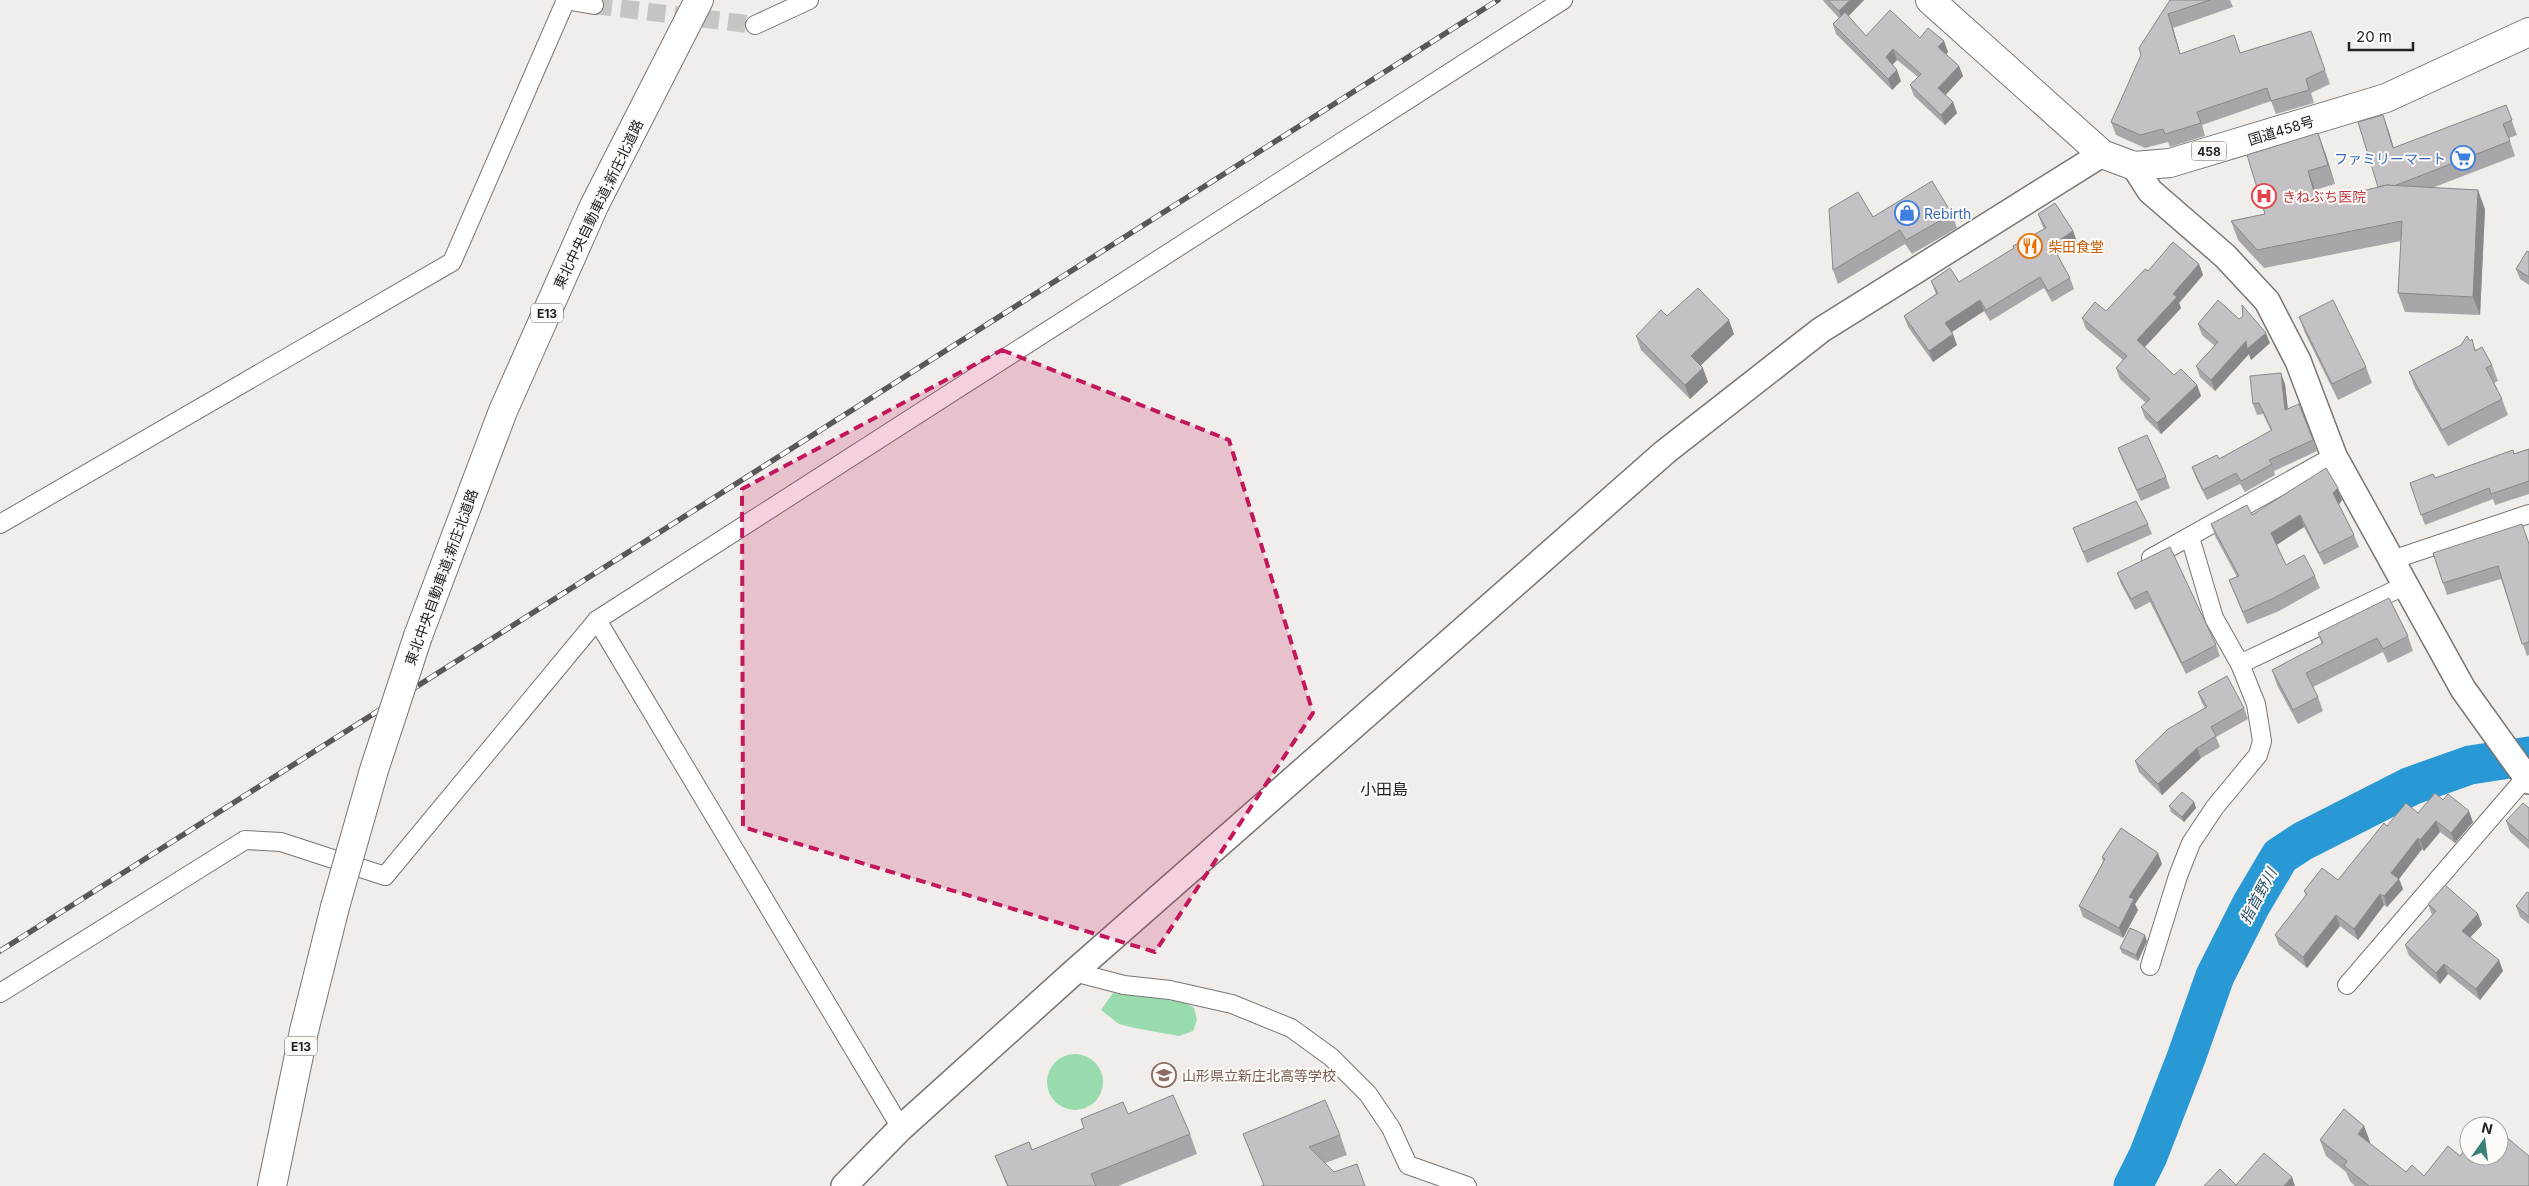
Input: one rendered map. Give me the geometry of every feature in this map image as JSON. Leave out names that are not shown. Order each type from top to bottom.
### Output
[{"type":"highway","name":"東北中央自動車道;新庄北道路","points":[[272,1186],[304,1031],[335,907],[374,770],[418,636],[503,411],[594,206],[700,0]]},
{"type":"highway","name":"国道458号","points":[[1930,0],[2102,154],[2134,166],[2170,163],[2386,98],[2529,32]]},
{"type":"street","points":[[0,524],[452,262],[566,0],[594,5]]},
{"type":"street","points":[[755,25],[809,0]]},
{"type":"street","points":[[0,993],[245,840],[281,842],[384,876],[597,620],[1564,0]]},
{"type":"street","points":[[844,1186],[901,1128],[1074,972],[1672,446],[1821,330],[2102,154]]},
{"type":"street","points":[[2134,166],[2150,191],[2224,256],[2267,301],[2298,361],[2334,456],[2463,689],[2527,779],[2347,985]]},
{"type":"street","points":[[2148,560],[2334,456]]},
{"type":"street","points":[[2392,560],[2529,514]]},
{"type":"street","points":[[2150,966],[2178,876],[2191,843],[2214,807],[2258,755],[2262,741],[2256,704],[2240,664],[2214,618],[2190,537]]},
{"type":"street","points":[[2240,664],[2406,585]]},
{"type":"street","points":[[597,620],[901,1128]]},
{"type":"street","points":[[1074,972],[1124,985],[1170,990],[1232,1004],[1291,1028],[1332,1057],[1368,1094],[1391,1128],[1408,1165],[1466,1186]]},
{"type":"highlighted area","points":[[1002,350],[1229,440],[1313,713],[1155,952],[743,827],[742,489]]},
{"type":"green space","points":[[1113,993],[1185,1002],[1194,1008],[1197,1020],[1193,1031],[1179,1036],[1119,1024],[1101,1010]]},
{"type":"green space","points":[[1075,1054],[1086,1056],[1095,1062],[1101,1071],[1103,1082],[1101,1093],[1095,1102],[1086,1108],[1075,1110],[1064,1108],[1055,1102],[1049,1093],[1047,1082],[1049,1071],[1055,1062],[1064,1056]]},
{"type":"building","points":[[1828,0],[1850,0],[1839,11]]},
{"type":"building","points":[[2170,0],[2210,0],[2168,14],[2180,54],[2234,35],[2240,53],[2311,31],[2325,70],[2306,79],[2309,90],[2271,101],[2267,88],[2197,112],[2201,123],[2165,134],[2163,129],[2140,135],[2111,122],[2141,55],[2139,48]]},
{"type":"building","points":[[1890,10],[1920,38],[1928,28],[1944,41],[1938,47],[1959,66],[1938,88],[1953,102],[1941,115],[1910,85],[1921,74],[1893,49],[1886,57],[1897,70],[1888,79],[1833,24],[1845,12],[1866,36]]},
{"type":"building","points":[[2506,105],[2512,120],[2503,124],[2510,141],[2394,186],[2378,187],[2358,122],[2383,115],[2393,148]]},
{"type":"building","points":[[2318,133],[2328,165],[2308,171],[2317,202],[2387,185],[2478,190],[2473,297],[2398,293],[2402,221],[2257,250],[2231,221],[2265,214],[2247,155]]},
{"type":"building","points":[[1932,181],[1952,214],[1906,240],[1900,230],[1833,270],[1829,209],[1858,192],[1873,217]]},
{"type":"building","points":[[2055,203],[2073,231],[2052,245],[2070,278],[2048,291],[2040,277],[1986,310],[1980,300],[1945,323],[1953,334],[1929,351],[1904,316],[1938,293],[1931,281],[1950,268],[1959,282],[2014,248],[2013,246],[2046,228],[2038,214]]},
{"type":"building","points":[[2173,242],[2199,264],[2173,294],[2177,297],[2137,340],[2174,375],[2181,369],[2197,385],[2157,423],[2141,407],[2150,399],[2116,368],[2127,356],[2082,318],[2095,302],[2106,311],[2145,269],[2148,271]]},
{"type":"building","points":[[2527,251],[2529,252],[2529,277],[2516,269]]},
{"type":"building","points":[[1698,288],[1729,320],[1691,356],[1703,368],[1685,385],[1636,336],[1661,310],[1667,316]]},
{"type":"building","points":[[2218,300],[2239,319],[2243,316],[2242,305],[2266,333],[2247,349],[2246,341],[2211,380],[2196,366],[2218,342],[2198,324]]},
{"type":"building","points":[[2333,300],[2366,367],[2332,384],[2299,317]]},
{"type":"building","points":[[2467,336],[2470,341],[2472,339],[2475,351],[2482,347],[2492,365],[2486,368],[2502,399],[2442,430],[2409,372],[2461,345]]},
{"type":"building","points":[[2281,373],[2285,410],[2299,404],[2313,440],[2269,460],[2272,464],[2241,481],[2236,473],[2203,490],[2192,467],[2217,455],[2219,459],[2272,430],[2259,403],[2253,404],[2250,376]]},
{"type":"building","points":[[2147,435],[2166,477],[2137,490],[2118,448]]},
{"type":"building","points":[[2529,449],[2529,481],[2491,494],[2489,488],[2421,515],[2410,483],[2433,474],[2435,478],[2513,450],[2514,454]]},
{"type":"building","points":[[2326,468],[2338,488],[2333,493],[2354,535],[2319,553],[2300,515],[2271,533],[2286,565],[2304,555],[2315,576],[2243,612],[2229,580],[2239,576],[2211,524],[2247,505],[2252,515]]},
{"type":"building","points":[[2136,501],[2148,524],[2083,552],[2073,528]]},
{"type":"building","points":[[2522,524],[2529,544],[2529,642],[2522,644],[2498,566],[2443,583],[2433,553]]},
{"type":"building","points":[[2170,547],[2216,645],[2182,663],[2147,591],[2131,599],[2117,573]]},
{"type":"building","points":[[2389,598],[2408,636],[2383,649],[2377,638],[2306,673],[2318,697],[2293,710],[2272,670],[2323,643],[2318,633]]},
{"type":"building","points":[[2227,676],[2244,708],[2211,727],[2216,736],[2197,748],[2158,784],[2135,761],[2168,729],[2207,707],[2198,692]]},
{"type":"building","points":[[2182,792],[2194,802],[2182,817],[2169,806]]},
{"type":"building","points":[[2435,793],[2443,800],[2448,794],[2469,811],[2451,833],[2436,821],[2420,840],[2418,838],[2391,873],[2399,879],[2384,896],[2380,894],[2354,929],[2336,915],[2303,957],[2275,935],[2307,894],[2304,891],[2322,868],[2338,880],[2384,823],[2387,826],[2406,803],[2418,813]]},
{"type":"building","points":[[2523,803],[2529,808],[2529,841],[2506,821]]},
{"type":"building","points":[[2121,828],[2158,853],[2129,897],[2134,899],[2119,928],[2079,906],[2105,859],[2102,857]]},
{"type":"building","points":[[2445,885],[2478,914],[2462,931],[2499,960],[2476,989],[2444,964],[2436,973],[2405,945],[2436,911],[2428,904]]},
{"type":"building","points":[[2527,892],[2529,893],[2529,917],[2516,906]]},
{"type":"building","points":[[2130,928],[2145,935],[2136,955],[2120,948]]},
{"type":"building","points":[[1173,1095],[1190,1134],[1091,1174],[1096,1186],[1008,1186],[995,1156],[1029,1142],[1032,1150],[1084,1128],[1081,1119],[1123,1102],[1128,1114]]},
{"type":"building","points":[[1325,1100],[1340,1135],[1309,1147],[1334,1172],[1357,1164],[1365,1186],[1261,1186],[1264,1185],[1243,1134]]},
{"type":"building","points":[[2344,1109],[2364,1126],[2358,1134],[2406,1172],[2412,1165],[2424,1176],[2448,1146],[2459,1155],[2459,1166],[2509,1166],[2509,1139],[2529,1156],[2529,1186],[2369,1186],[2344,1166],[2347,1161],[2320,1140]]},
{"type":"building","points":[[2264,1153],[2292,1177],[2284,1186],[2204,1186],[2220,1169],[2236,1185]]},
{"type":"waterway","name":"指首野川","points":[[2133,1186],[2148,1156],[2215,976],[2251,905],[2280,856],[2303,841],[2411,786],[2470,765],[2529,756]]},
{"type":"tunnel","points":[[594,5],[755,25]]},
{"type":"railway","points":[[0,951],[1498,0]]},
{"type":"place","name":"ファミリーマート","points":[[2463,158]]},
{"type":"place","name":"きねぶち医院","points":[[2264,196]]},
{"type":"place","name":"Rebirth","points":[[1907,213]]},
{"type":"place","name":"柴田食堂","points":[[2030,246]]},
{"type":"place","name":"山形県立新庄北高等学校","points":[[1164,1075]]},
{"type":"district","name":"小田島","points":[[1384,789]]}]
